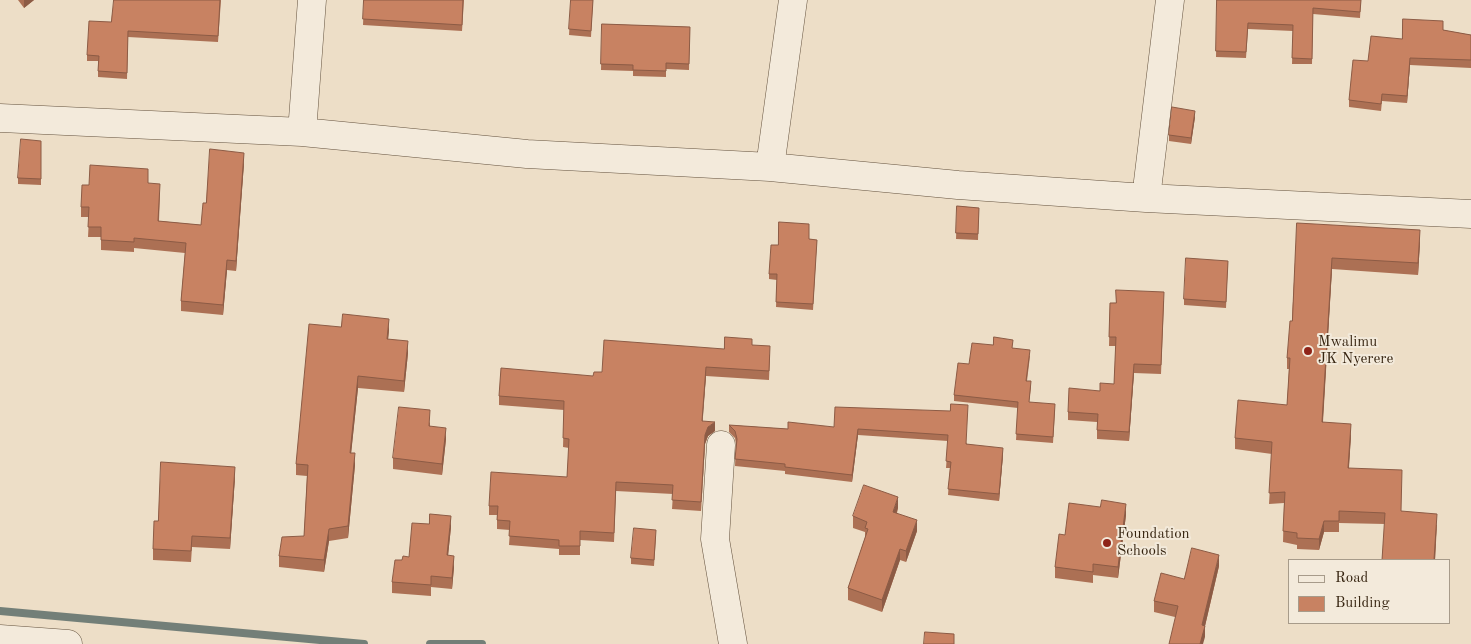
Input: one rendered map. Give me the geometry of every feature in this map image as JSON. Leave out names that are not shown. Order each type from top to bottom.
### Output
[{"type":"street","points":[[302,132],[312,0]]},
{"type":"street","points":[[770,167],[793,0]]},
{"type":"street","points":[[1146,198],[1170,0]]},
{"type":"street","points":[[0,118],[302,132],[527,154],[770,167],[958,185],[1146,198],[1471,214]]},
{"type":"street","points":[[721,445],[715,539],[733,644]]},
{"type":"street","points":[[0,639],[68,644]]},
{"type":"building","points":[[114,0],[220,0],[218,36],[128,31],[127,73],[98,71],[99,56],[87,55],[89,21],[111,22]]},
{"type":"building","points":[[364,0],[463,0],[462,25],[363,19]]},
{"type":"building","points":[[571,0],[593,0],[591,31],[569,29]]},
{"type":"building","points":[[1217,0],[1361,0],[1360,12],[1313,8],[1312,59],[1292,58],[1293,25],[1248,23],[1246,52],[1216,51]]},
{"type":"building","points":[[1403,19],[1443,21],[1443,30],[1471,35],[1471,60],[1410,58],[1407,96],[1382,94],[1381,104],[1349,100],[1353,60],[1368,61],[1371,36],[1402,39]]},
{"type":"building","points":[[602,24],[690,27],[689,64],[666,63],[666,71],[633,70],[633,65],[601,64]]},
{"type":"building","points":[[1172,107],[1195,111],[1191,138],[1169,135]]},
{"type":"building","points":[[21,139],[41,141],[41,179],[18,178]]},
{"type":"building","points":[[210,149],[244,153],[236,261],[227,260],[223,305],[181,301],[186,243],[134,238],[134,242],[101,240],[101,227],[88,227],[89,207],[81,207],[82,185],[89,185],[90,165],[148,169],[148,183],[160,184],[158,221],[201,225],[203,203],[206,203]]},
{"type":"building","points":[[957,206],[979,208],[978,234],[956,233]]},
{"type":"building","points":[[779,222],[809,224],[809,239],[817,240],[813,304],[776,302],[777,274],[769,274],[771,245],[778,245]]},
{"type":"building","points":[[1297,223],[1420,230],[1418,263],[1332,258],[1322,422],[1351,424],[1348,468],[1402,470],[1401,511],[1437,514],[1434,559],[1382,559],[1385,513],[1339,511],[1339,521],[1324,521],[1319,539],[1297,538],[1297,533],[1283,531],[1285,492],[1269,493],[1272,442],[1235,438],[1238,400],[1287,405],[1290,358],[1287,358],[1290,321],[1292,321]]},
{"type":"building","points":[[1186,258],[1228,261],[1226,302],[1184,299]]},
{"type":"building","points":[[1116,290],[1164,292],[1161,365],[1134,364],[1129,432],[1097,430],[1098,414],[1068,412],[1069,388],[1100,391],[1100,383],[1114,384],[1116,337],[1109,337],[1110,303],[1116,303]]},
{"type":"building","points":[[343,314],[389,319],[387,339],[408,341],[404,381],[358,376],[350,453],[355,453],[348,526],[329,529],[324,560],[279,556],[282,537],[304,536],[308,465],[296,464],[309,324],[341,327]]},
{"type":"building","points":[[725,337],[752,339],[752,345],[770,346],[769,371],[706,367],[702,421],[715,422],[708,427],[705,435],[701,502],[672,500],[673,485],[616,482],[614,533],[580,531],[580,546],[559,546],[559,540],[509,536],[510,521],[497,520],[498,506],[489,506],[491,472],[567,477],[569,439],[563,438],[564,401],[499,396],[501,368],[593,376],[594,372],[602,372],[604,340],[724,349]]},
{"type":"building","points":[[994,337],[1013,340],[1012,348],[1030,350],[1026,381],[1031,381],[1029,402],[1055,404],[1053,437],[1016,434],[1018,402],[954,395],[958,363],[969,364],[972,343],[993,345]]},
{"type":"building","points":[[951,404],[968,405],[966,444],[1003,448],[999,494],[948,489],[951,462],[946,461],[948,435],[858,429],[852,475],[785,467],[785,464],[735,459],[737,439],[735,431],[729,425],[788,429],[788,422],[834,427],[835,407],[950,411]]},
{"type":"building","points":[[399,407],[430,410],[429,426],[446,428],[442,464],[393,458]]},
{"type":"building","points":[[161,462],[235,467],[230,538],[192,536],[191,551],[153,549],[154,521],[158,521]]},
{"type":"building","points":[[864,485],[898,497],[893,512],[917,520],[906,551],[900,549],[882,600],[848,588],[868,529],[865,528],[867,522],[853,516]]},
{"type":"building","points":[[1102,500],[1126,504],[1118,567],[1093,564],[1093,572],[1055,567],[1059,534],[1065,535],[1069,503],[1100,507]]},
{"type":"building","points":[[430,514],[451,516],[447,555],[454,556],[452,578],[431,576],[431,585],[392,582],[395,560],[402,560],[403,556],[409,557],[412,523],[429,524]]},
{"type":"building","points":[[634,528],[656,530],[654,560],[631,558]]},
{"type":"building","points":[[1192,548],[1219,555],[1202,625],[1205,626],[1200,644],[1169,644],[1178,606],[1154,601],[1161,573],[1184,579]]},
{"type":"building","points":[[925,632],[954,634],[954,644],[924,644]]},
{"type":"waterway","points":[[0,611],[364,644]]},
{"type":"waterway","points":[[430,644],[482,644]]},
{"type":"place","name":"Mwalimu JK Nyerere","points":[[1308,351]]},
{"type":"place","name":"Foundation Schools","points":[[1107,543]]}]
